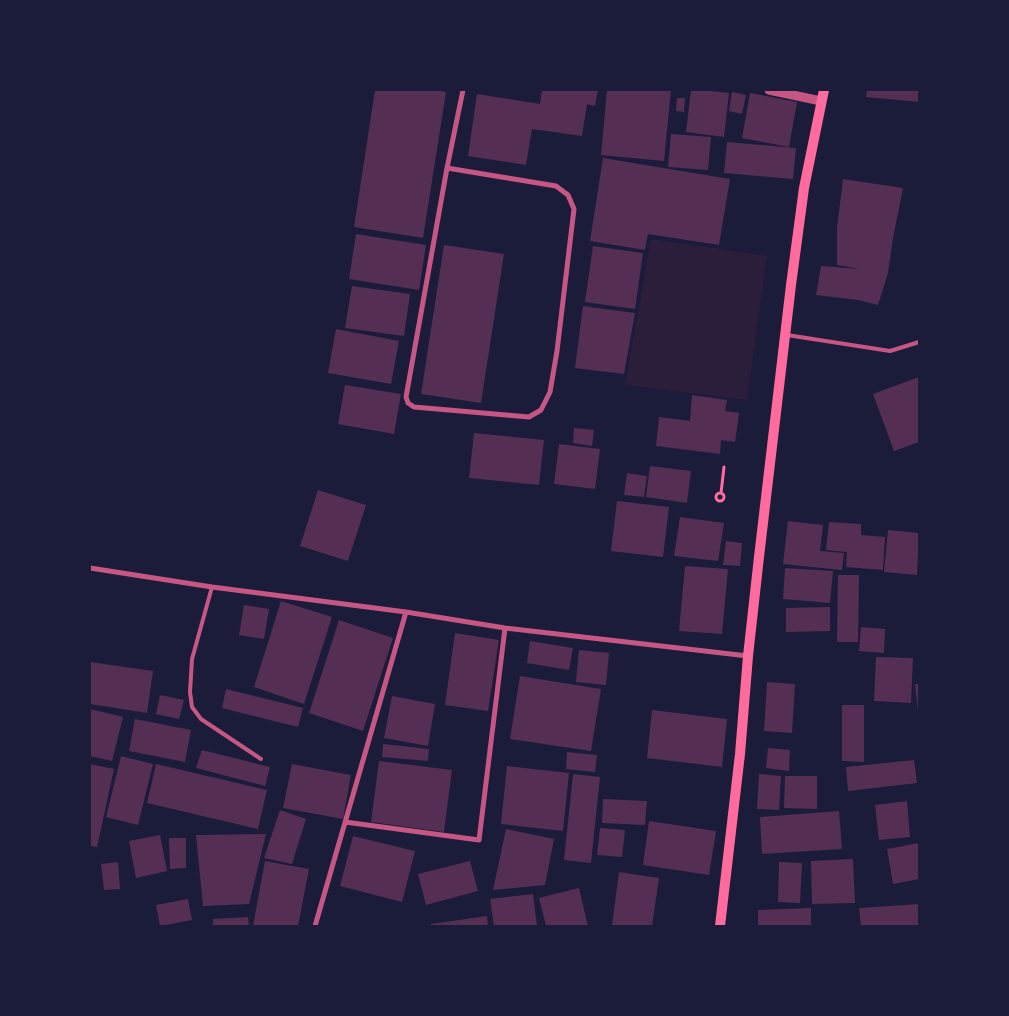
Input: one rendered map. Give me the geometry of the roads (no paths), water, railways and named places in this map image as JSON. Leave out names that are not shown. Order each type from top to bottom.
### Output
[{"type":"main road","points":[[720,926],[740,754],[748,656],[785,335],[804,188],[824,90]]},
{"type":"street","points":[[447,168],[556,186],[568,195],[574,209],[557,351],[550,392],[541,410],[529,417],[414,407],[408,403],[406,398],[447,168],[463,90]]},
{"type":"street","points":[[769,90],[821,100]]},
{"type":"street","points":[[90,568],[212,587],[406,612],[506,628],[748,656]]},
{"type":"street","points":[[314,926],[406,612]]},
{"type":"street","points":[[345,822],[479,840],[506,628]]},
{"type":"lane","points":[[785,335],[890,351],[919,342]]},
{"type":"lane","points":[[212,587],[192,658],[190,692],[192,707],[202,719],[261,759]]}]
